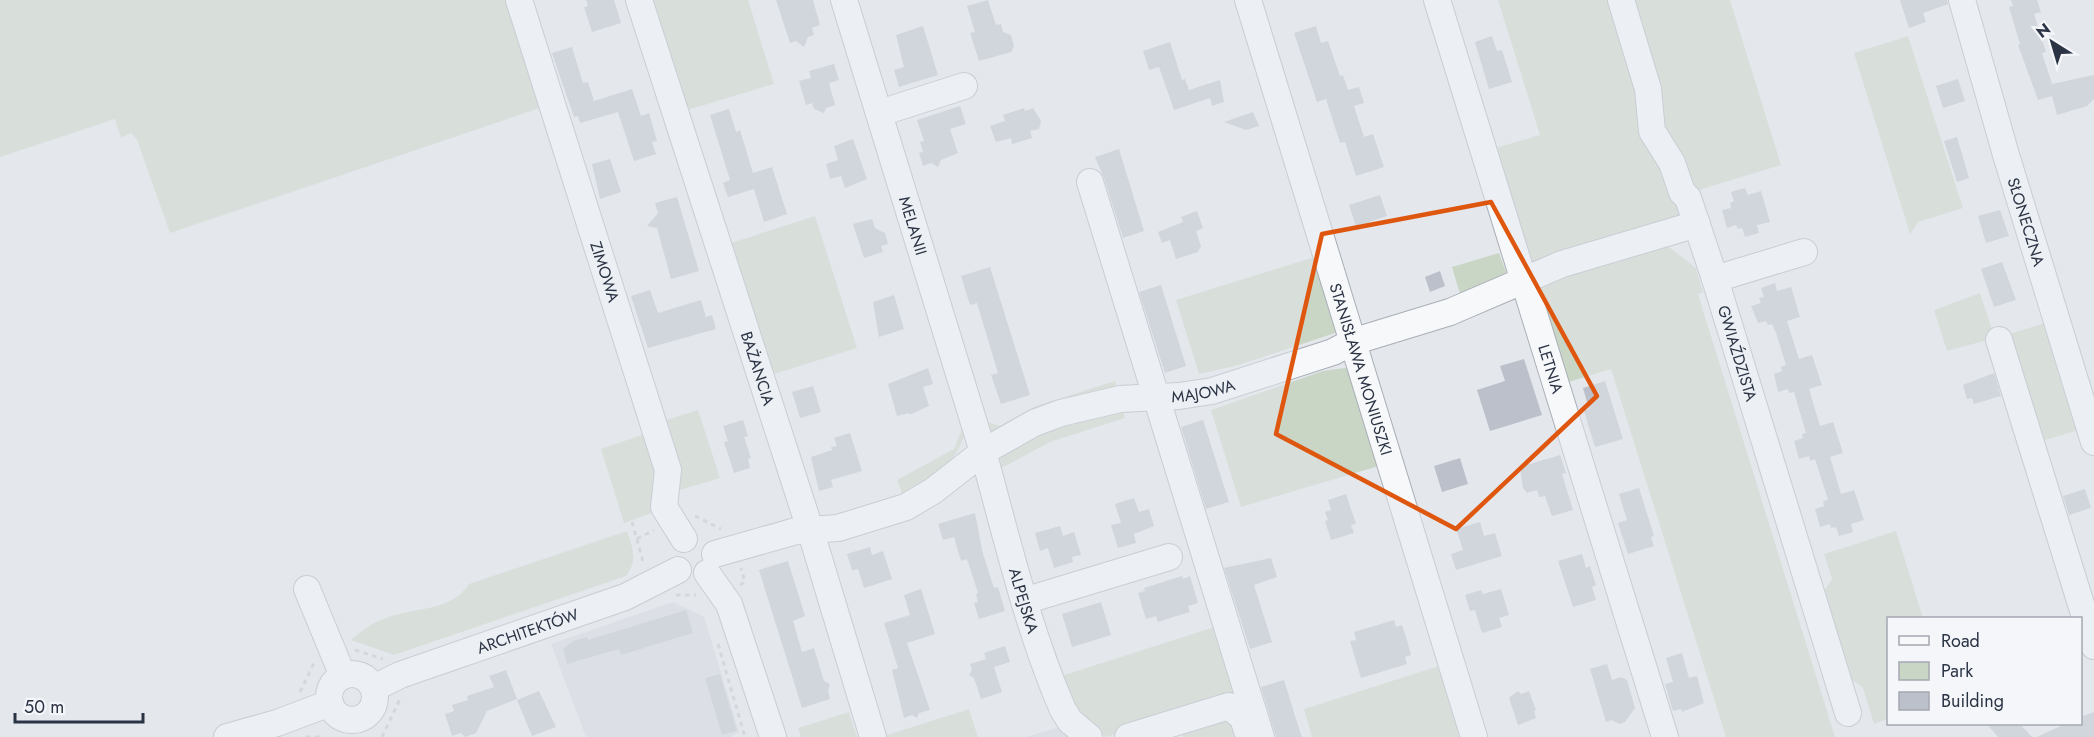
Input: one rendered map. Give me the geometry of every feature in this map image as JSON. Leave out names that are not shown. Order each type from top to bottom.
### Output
[{"type":"street","name":"ZIMOWA","points":[[519,0],[668,470],[664,507],[686,527]]},
{"type":"street","name":"BAŻANCIA","points":[[639,0],[810,529],[873,737]]},
{"type":"street","name":"MELANII","points":[[844,0],[983,452]]},
{"type":"street","name":"STANISŁAWA MONIUSZKI","points":[[1248,0],[1474,737]]},
{"type":"street","name":"LETNIA","points":[[1437,0],[1665,737]]},
{"type":"street","name":"GWIAŹDZISTA","points":[[1621,0],[1648,89],[1652,131],[1672,164],[1678,185],[1688,198],[1697,224],[1848,713]]},
{"type":"street","name":"SŁONECZNA","points":[[1962,0],[2006,155],[2094,442]]},
{"type":"street","points":[[880,113],[964,86]]},
{"type":"street","points":[[1090,182],[1261,737]]},
{"type":"street","name":"MAJOWA","points":[[678,570],[690,577],[716,553],[810,529],[838,528],[906,507],[933,491],[983,452],[1034,423],[1061,413],[1120,399],[1212,391],[1333,352],[1352,342],[1450,312],[1562,264],[1697,224]]},
{"type":"street","points":[[1715,279],[1804,252]]},
{"type":"street","points":[[1999,339],[2094,646]]},
{"type":"street","name":"ALPEJSKA","points":[[983,452],[1024,601],[1063,710],[1070,721],[1089,737]]},
{"type":"street","points":[[678,570],[675,564],[675,550],[686,527],[695,536],[705,539],[716,553],[773,737]]},
{"type":"street","points":[[1024,601],[1169,557]]},
{"type":"street","name":"ARCHITEKTÓW","points":[[374,688],[400,675],[625,597],[678,570]]},
{"type":"street","points":[[307,589],[344,676]]},
{"type":"street","points":[[344,676],[361,676],[374,688],[375,698],[364,728],[336,712],[330,703],[332,687],[344,676]]},
{"type":"street","points":[[227,737],[277,723],[330,703]]},
{"type":"street","points":[[1128,737],[1229,706],[1243,718],[1249,737]]},
{"type":"path","points":[[686,527],[693,514],[716,553]]},
{"type":"path","points":[[632,522],[646,573]]},
{"type":"path","points":[[637,539],[655,529]]},
{"type":"path","points":[[732,590],[745,582],[740,564]]},
{"type":"path","points":[[671,595],[696,595],[701,598]]},
{"type":"path","points":[[716,638],[744,737]]},
{"type":"path","points":[[349,648],[390,662]]},
{"type":"path","points":[[298,696],[318,659]]},
{"type":"path","points":[[382,737],[402,694]]},
{"type":"path","points":[[306,737],[322,737]]},
{"type":"highlighted area","points":[[1491,202],[1597,396],[1456,529],[1276,434],[1322,234]]},
{"type":"shaded area","points":[[673,602],[704,617],[739,732],[731,737],[586,737],[551,644]]},
{"type":"shaded area","points":[[1059,727],[1075,737],[1026,737]]},
{"type":"green space","points":[[0,0],[513,0],[546,106],[170,233],[137,140],[131,133],[121,138],[115,119],[0,157]]},
{"type":"green space","points":[[647,0],[748,0],[774,84],[684,111]]},
{"type":"green space","points":[[1498,0],[1614,0],[1681,219],[1537,264],[1522,255],[1489,150],[1540,135]]},
{"type":"green space","points":[[1626,0],[1730,0],[1781,165],[1686,194],[1659,135]]},
{"type":"green space","points":[[1908,36],[1963,208],[1918,222],[1910,234],[1854,53]]},
{"type":"green space","points":[[815,216],[857,348],[771,375],[725,245]]},
{"type":"green space","points":[[1665,244],[1696,268],[1703,292],[1698,294],[1835,737],[1726,737],[1611,369],[1562,384],[1535,299],[1544,283]]},
{"type":"green space","points":[[1499,253],[1506,272],[1499,283],[1460,294],[1452,267]]},
{"type":"green space","points":[[1318,256],[1341,331],[1239,365],[1199,374],[1176,300]]},
{"type":"green space","points":[[1980,293],[1995,338],[1947,351],[1934,310]]},
{"type":"green space","points":[[2052,321],[2086,428],[2035,443],[2002,336]]},
{"type":"green space","points":[[1352,367],[1382,465],[1241,507],[1211,410],[1323,371]]},
{"type":"green space","points":[[1115,381],[1117,388],[997,433],[987,428],[987,422],[1000,426],[1036,406]]},
{"type":"green space","points":[[1122,409],[1125,418],[1050,442],[994,472],[995,456],[1067,420]]},
{"type":"green space","points":[[698,410],[720,478],[680,490],[660,422]]},
{"type":"green space","points":[[962,429],[966,431],[962,443],[942,470],[903,496],[897,480],[954,449]]},
{"type":"green space","points":[[650,432],[662,476],[657,511],[624,523],[601,449]]},
{"type":"green space","points":[[627,531],[633,559],[626,576],[394,655],[351,640],[367,627],[381,620],[452,600],[469,584]]},
{"type":"green space","points":[[1896,531],[1923,617],[1887,617],[1887,719],[1874,724],[1863,688],[1847,676],[1824,591],[1832,579],[1824,554]]},
{"type":"green space","points":[[1221,625],[1242,693],[1106,737],[1069,710],[1058,677]]},
{"type":"green space","points":[[1442,665],[1447,680],[1444,686],[1448,699],[1454,704],[1465,737],[1312,737],[1304,709]]},
{"type":"green space","points":[[969,709],[978,737],[881,737]]},
{"type":"green space","points":[[849,712],[857,737],[801,737],[798,728]]},
{"type":"green space","points":[[1220,716],[1237,725],[1241,737],[1183,737],[1180,729]]},
{"type":"building","points":[[586,0],[614,0],[621,23],[592,32],[584,7],[588,6]]},
{"type":"building","points":[[776,0],[813,0],[820,25],[812,28],[814,35],[808,37],[804,47],[796,41],[790,43]]},
{"type":"building","points":[[988,0],[996,25],[1001,24],[1003,32],[1011,35],[1014,46],[1011,52],[979,61],[970,33],[975,32],[967,6]]},
{"type":"building","points":[[1900,0],[1947,0],[1948,4],[1923,13],[1926,22],[1909,28]]},
{"type":"building","points":[[2011,0],[2037,0],[2041,12],[2034,14],[2046,52],[2042,53],[2052,84],[2094,75],[2094,99],[2087,106],[2057,115],[2052,96],[2038,100],[2018,45],[2020,44],[2009,7],[2013,6]]},
{"type":"building","points":[[923,26],[938,75],[899,87],[894,70],[904,67],[896,35]]},
{"type":"building","points":[[1316,26],[1321,43],[1328,41],[1340,76],[1343,75],[1348,90],[1359,87],[1364,103],[1354,106],[1364,137],[1373,134],[1384,167],[1356,176],[1345,142],[1340,143],[1326,99],[1317,102],[1294,33]]},
{"type":"building","points":[[1492,36],[1497,51],[1502,50],[1512,82],[1489,89],[1475,42]]},
{"type":"building","points":[[1170,42],[1182,80],[1185,79],[1189,90],[1220,80],[1224,102],[1212,106],[1210,98],[1174,110],[1159,67],[1149,70],[1143,51]]},
{"type":"building","points":[[572,47],[583,83],[588,82],[594,101],[632,89],[641,116],[649,113],[657,141],[652,142],[656,154],[634,161],[618,112],[580,123],[578,116],[574,117],[552,53]]},
{"type":"building","points":[[834,64],[839,80],[829,83],[835,105],[826,108],[824,113],[814,109],[812,103],[806,105],[799,81],[811,78],[809,71]]},
{"type":"building","points":[[1958,79],[1965,101],[1943,108],[1936,86]]},
{"type":"building","points":[[960,106],[966,124],[950,129],[958,153],[941,160],[938,167],[931,163],[923,166],[919,153],[923,152],[920,142],[924,141],[917,120]]},
{"type":"building","points":[[1024,108],[1025,111],[1033,108],[1041,121],[1039,129],[1030,131],[1032,138],[1012,144],[1011,138],[996,142],[990,126],[1005,121],[1003,115]]},
{"type":"building","points":[[729,109],[736,132],[740,130],[753,173],[772,167],[787,214],[764,222],[754,189],[728,197],[723,183],[730,180],[710,115]]},
{"type":"building","points":[[1253,112],[1259,126],[1246,130],[1224,122]]},
{"type":"building","points":[[1957,137],[1969,178],[1957,182],[1944,141]]},
{"type":"building","points":[[853,139],[867,179],[845,188],[841,176],[830,179],[826,164],[838,160],[834,146]]},
{"type":"building","points":[[1119,149],[1144,231],[1123,238],[1095,157]]},
{"type":"building","points":[[610,159],[621,192],[600,199],[592,164]]},
{"type":"building","points":[[1745,188],[1748,195],[1761,191],[1770,222],[1757,225],[1759,233],[1745,237],[1742,228],[1738,229],[1736,225],[1727,228],[1722,210],[1731,208],[1730,203],[1734,201],[1731,192]]},
{"type":"building","points":[[1380,195],[1387,216],[1369,222],[1370,225],[1357,230],[1349,205]]},
{"type":"building","points":[[677,197],[699,271],[671,279],[657,228],[647,226],[658,213],[655,203]]},
{"type":"building","points":[[2000,210],[2009,236],[1986,243],[1978,216]]},
{"type":"building","points":[[1197,211],[1203,228],[1196,231],[1201,246],[1198,252],[1176,259],[1170,240],[1162,243],[1158,232],[1183,222],[1181,217]]},
{"type":"building","points":[[872,219],[875,228],[885,233],[888,244],[881,246],[883,252],[864,258],[853,224]]},
{"type":"building","points":[[2002,262],[2016,300],[1994,307],[1981,269]]},
{"type":"building","points":[[990,267],[1030,395],[1001,404],[991,375],[998,373],[977,303],[970,305],[961,276]]},
{"type":"building","points":[[1440,271],[1445,286],[1430,292],[1425,277]]},
{"type":"building","points":[[1775,283],[1777,291],[1791,287],[1800,317],[1787,321],[1799,359],[1812,355],[1822,385],[1809,389],[1820,426],[1833,422],[1843,453],[1830,457],[1841,494],[1854,490],[1864,520],[1851,524],[1853,532],[1839,536],[1836,527],[1831,528],[1830,524],[1820,527],[1815,509],[1824,506],[1823,501],[1828,500],[1815,459],[1810,461],[1809,456],[1799,459],[1794,441],[1803,438],[1802,434],[1806,433],[1794,392],[1789,393],[1788,389],[1778,392],[1774,374],[1782,371],[1781,367],[1786,365],[1772,324],[1768,325],[1766,321],[1758,323],[1751,306],[1761,303],[1759,298],[1764,297],[1761,288]]},
{"type":"building","points":[[1161,285],[1186,366],[1165,373],[1139,292]]},
{"type":"building","points":[[650,290],[658,313],[701,300],[706,317],[712,315],[716,329],[648,348],[631,296]]},
{"type":"building","points":[[894,295],[904,329],[879,337],[873,302]]},
{"type":"building","points":[[1524,359],[1542,415],[1490,431],[1477,390],[1505,381],[1500,366]]},
{"type":"building","points":[[928,368],[933,384],[923,387],[929,406],[909,415],[909,413],[897,416],[888,384]]},
{"type":"building","points":[[1994,373],[2001,396],[1974,404],[1972,398],[1967,399],[1963,385]]},
{"type":"building","points":[[1605,381],[1623,439],[1595,447],[1584,411],[1589,409],[1583,388]]},
{"type":"building","points":[[813,386],[821,412],[800,418],[792,392]]},
{"type":"building","points":[[743,420],[748,436],[744,437],[751,458],[748,459],[750,468],[734,473],[724,442],[728,441],[723,426]]},
{"type":"building","points":[[1203,420],[1229,502],[1206,509],[1181,427]]},
{"type":"building","points":[[850,433],[862,471],[831,480],[833,487],[819,491],[811,457],[832,450],[831,447],[837,446],[834,438]]},
{"type":"building","points":[[1560,455],[1566,473],[1562,474],[1573,510],[1552,516],[1545,496],[1539,497],[1537,490],[1527,493],[1523,488],[1520,467]]},
{"type":"building","points":[[1460,458],[1468,484],[1442,492],[1434,466]]},
{"type":"building","points":[[1639,488],[1654,536],[1651,537],[1654,546],[1628,554],[1618,523],[1627,520],[1619,494]]},
{"type":"building","points":[[2085,489],[2091,508],[2069,515],[2063,496]]},
{"type":"building","points":[[1346,494],[1356,524],[1351,525],[1354,533],[1331,540],[1325,521],[1328,520],[1325,512],[1331,510],[1328,500]]},
{"type":"building","points":[[1134,498],[1139,512],[1149,509],[1154,526],[1134,534],[1136,543],[1118,548],[1111,525],[1121,523],[1115,504]]},
{"type":"building","points":[[975,513],[983,554],[994,588],[998,587],[1005,611],[979,619],[974,603],[978,602],[976,594],[978,593],[967,559],[961,561],[954,537],[943,540],[938,524]]},
{"type":"building","points":[[1480,522],[1484,536],[1495,533],[1502,556],[1456,570],[1451,554],[1463,550],[1456,529]]},
{"type":"building","points":[[1060,526],[1063,536],[1074,532],[1081,555],[1072,557],[1073,562],[1054,568],[1048,548],[1040,551],[1035,533]]},
{"type":"building","points":[[870,547],[872,555],[883,551],[892,579],[864,588],[858,569],[852,570],[847,554]]},
{"type":"building","points":[[1582,554],[1586,568],[1590,566],[1596,585],[1592,587],[1596,600],[1573,607],[1558,561]]},
{"type":"building","points":[[1271,558],[1277,577],[1254,585],[1272,642],[1250,649],[1224,568]]},
{"type":"building","points":[[788,561],[805,616],[793,621],[802,652],[814,648],[824,681],[830,684],[828,691],[830,699],[802,708],[759,570]]},
{"type":"building","points":[[1182,576],[1183,579],[1190,576],[1198,603],[1188,606],[1190,612],[1158,622],[1156,616],[1146,619],[1138,593],[1145,591],[1144,588]]},
{"type":"building","points":[[921,589],[935,634],[907,643],[930,710],[919,713],[917,718],[912,715],[904,718],[892,670],[898,668],[884,623],[910,615],[904,595]]},
{"type":"building","points":[[1501,589],[1509,615],[1499,618],[1502,627],[1482,633],[1475,610],[1470,611],[1465,595],[1481,590],[1483,594]]},
{"type":"building","points":[[1101,602],[1111,635],[1072,647],[1062,614]]},
{"type":"building","points":[[686,610],[693,633],[621,655],[619,649],[567,664],[563,649],[573,641],[587,637],[588,640]]},
{"type":"building","points":[[1394,620],[1396,627],[1402,625],[1407,640],[1411,655],[1405,657],[1407,664],[1361,678],[1350,641],[1356,640],[1354,632]]},
{"type":"building","points":[[1005,646],[1010,662],[994,667],[1002,692],[981,699],[974,678],[969,675],[972,670],[970,664],[986,659],[984,653]]},
{"type":"building","points":[[1682,653],[1689,678],[1697,676],[1704,703],[1682,712],[1681,709],[1673,711],[1665,684],[1673,682],[1666,658]]},
{"type":"building","points":[[1607,664],[1612,680],[1621,677],[1627,680],[1635,708],[1625,722],[1619,724],[1612,720],[1606,722],[1590,669]]},
{"type":"building","points":[[506,670],[517,699],[487,711],[476,733],[465,737],[461,733],[452,736],[445,714],[454,711],[452,705],[468,700],[467,696],[494,687],[489,676]]},
{"type":"building","points":[[720,674],[737,731],[722,735],[705,678]]},
{"type":"building","points":[[1284,680],[1302,737],[1276,737],[1261,687]]},
{"type":"building","points":[[539,691],[556,727],[532,736],[517,700]]},
{"type":"building","points":[[1518,691],[1521,694],[1529,691],[1536,710],[1534,711],[1536,718],[1518,725],[1509,698]]},
{"type":"building","points":[[2094,712],[2094,737],[2037,737],[2063,725],[2082,725],[2082,716]]},
{"type":"building","points":[[1988,725],[2021,725],[2032,737],[1998,737]]}]
